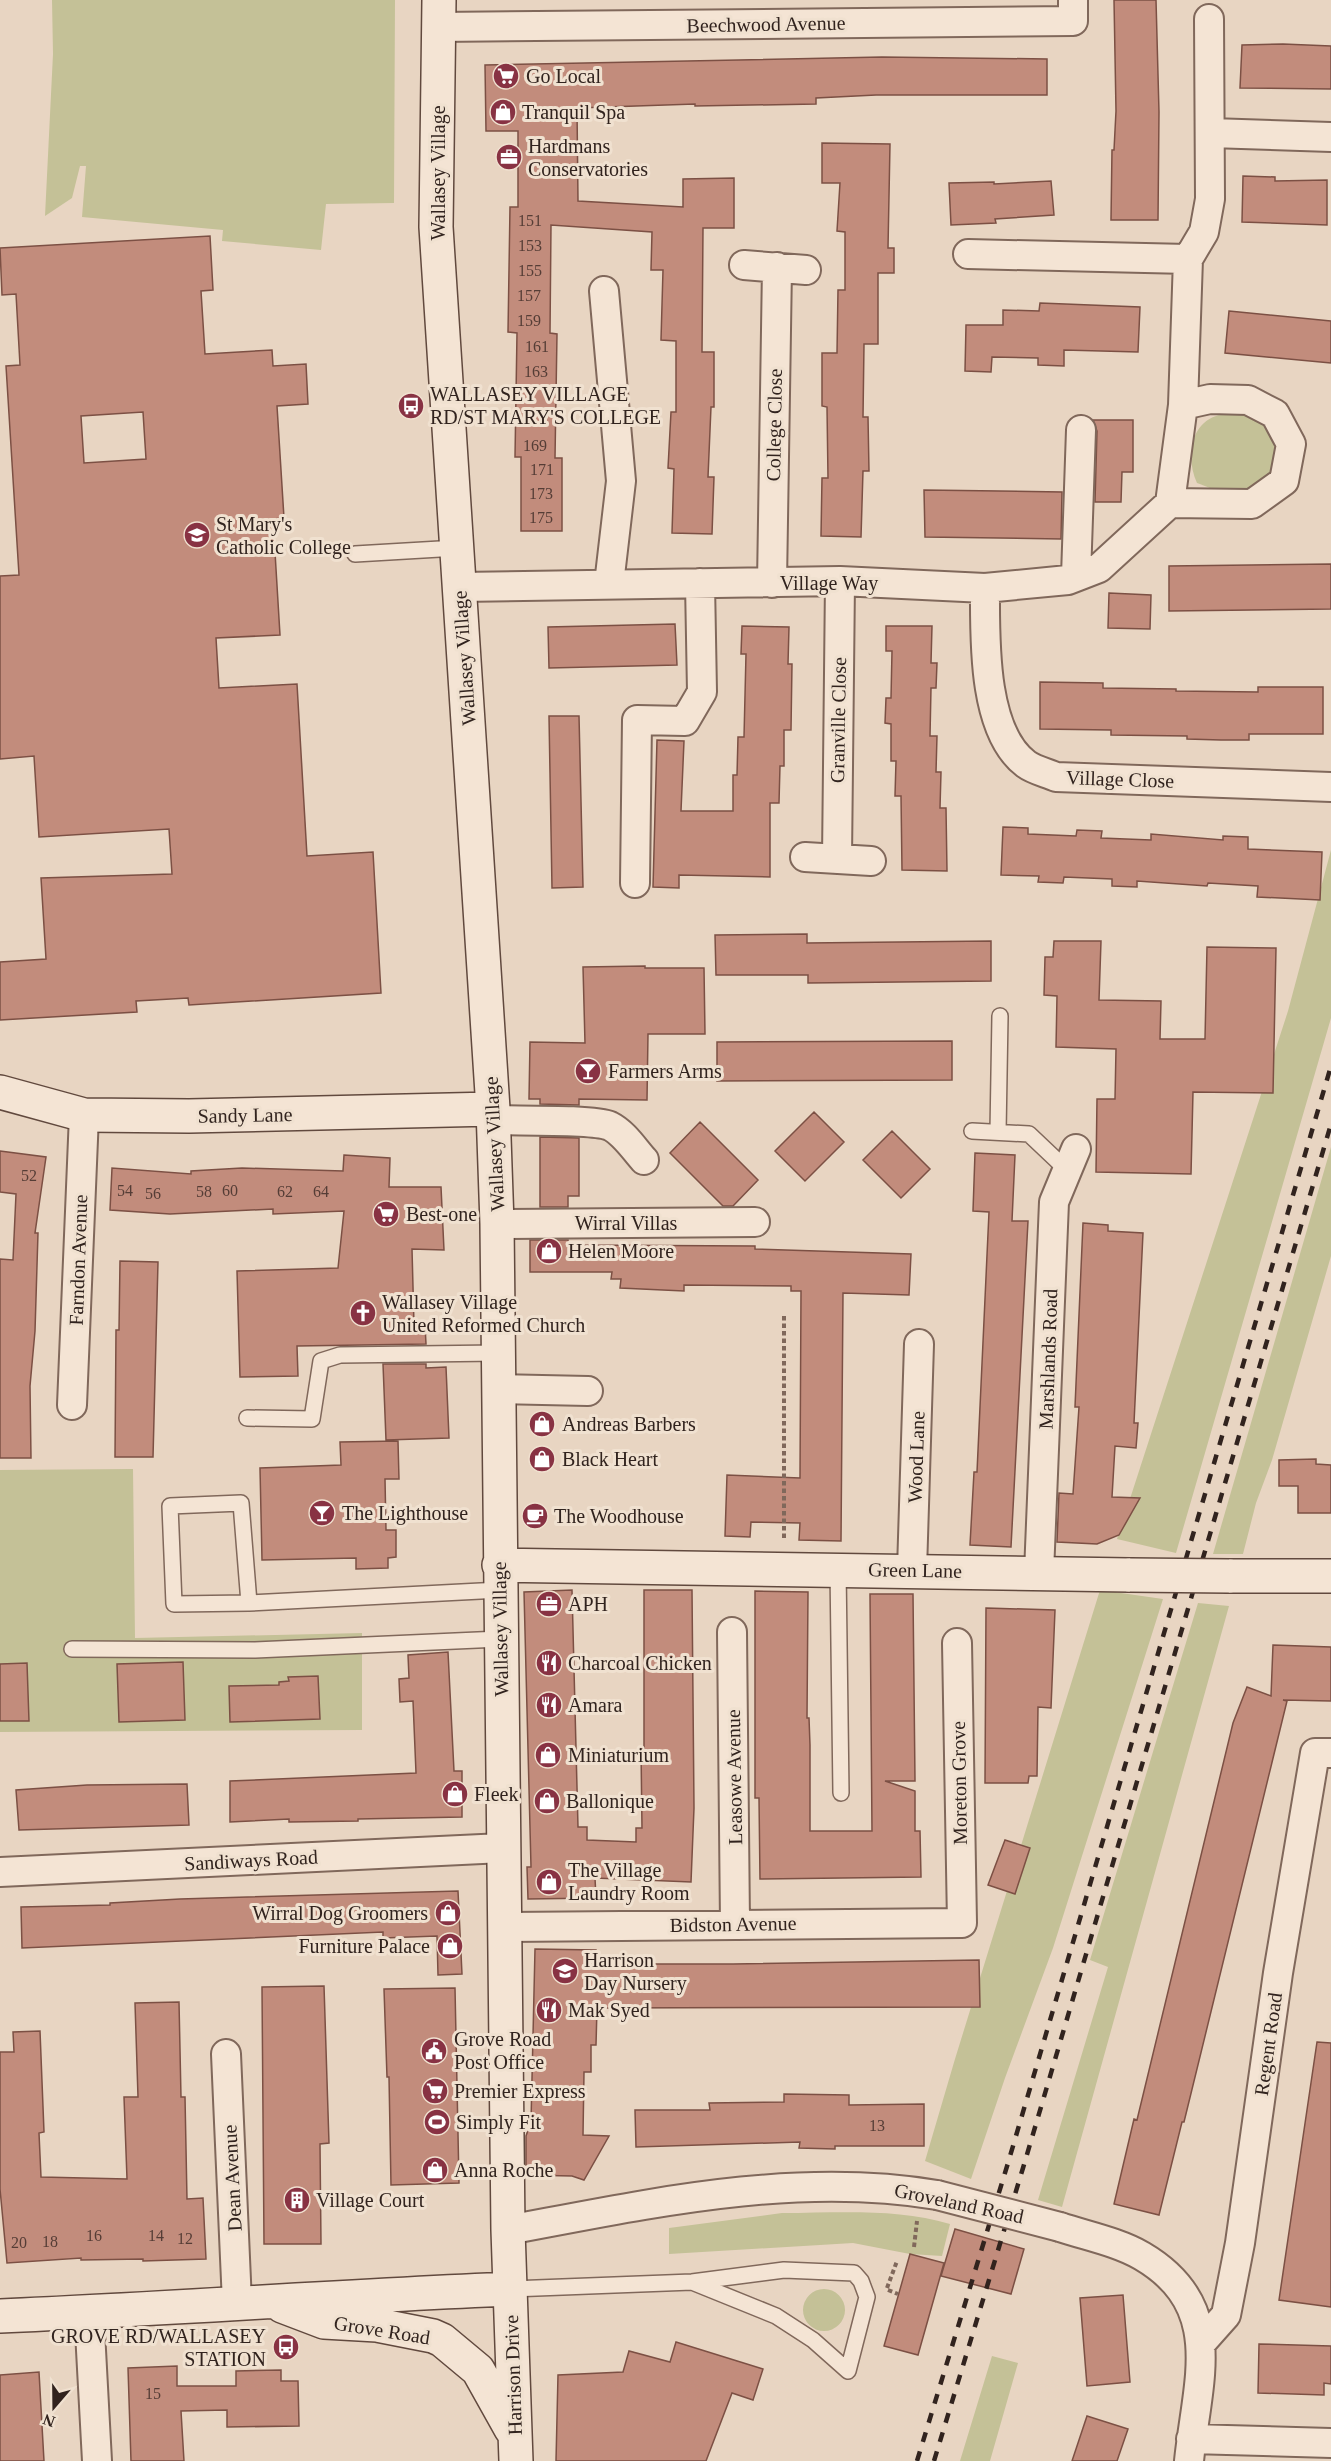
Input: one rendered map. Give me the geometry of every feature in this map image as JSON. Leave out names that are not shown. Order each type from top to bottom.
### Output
[{"type":"main road","name":"Wallasey Village","points":[[439,14],[436,227],[493,1115],[497,1224],[507,2230],[511,2289]]},
{"type":"main road","name":"Sandy Lane","points":[[0,1092],[84,1115],[493,1115]]},
{"type":"main road","name":"Green Lane","points":[[499,1578],[784,1569],[1331,1576]]},
{"type":"main road","name":"Grove Road","points":[[0,2316],[89,2313],[398,2293],[511,2289]]},
{"type":"main road","name":"Harrison Drive","points":[[511,2289],[516,2450]]},
{"type":"main road","name":"Grove Road","points":[[272,2302],[324,2322],[377,2325],[442,2340],[478,2370],[493,2393],[516,2450]]},
{"type":"street","name":"Beechwood Avenue","points":[[439,14],[628,13],[1073,21],[1073,0]]},
{"type":"street","points":[[1184,405],[1210,399],[1248,400],[1275,414],[1292,444],[1284,481],[1252,504],[1170,503],[1184,405],[1188,259],[1204,232],[1208,210],[1211,133],[1209,19]]},
{"type":"street","points":[[1211,133],[1331,137]]},
{"type":"street","points":[[968,254],[1188,259]]},
{"type":"street","points":[[744,265],[806,270]]},
{"type":"street","name":"College Close","points":[[771,583],[777,267]]},
{"type":"street","points":[[604,291],[621,482],[609,584]]},
{"type":"street","points":[[1076,576],[1081,430]]},
{"type":"street","name":"Village Way","points":[[460,587],[840,581],[985,588],[1068,580],[1099,568],[1170,503]]},
{"type":"street","name":"Granville Close","points":[[837,859],[840,581]]},
{"type":"street","points":[[635,883],[637,720],[685,720],[702,692],[700,583]]},
{"type":"street","name":"Village Close","points":[[985,588],[984,644],[993,710],[1009,745],[1026,765],[1056,777],[1331,787]]},
{"type":"street","points":[[805,857],[871,861]]},
{"type":"street","name":"Farndon Avenue","points":[[72,1405],[84,1115]]},
{"type":"street","points":[[493,1115],[610,1126],[623,1136],[644,1160]]},
{"type":"street","name":"Marshlands Road","points":[[1039,1573],[1054,1202],[1072,1159]]},
{"type":"street","name":"Wirral Villas","points":[[497,1224],[755,1222]]},
{"type":"street","name":"Wood Lane","points":[[912,1570],[920,1344]]},
{"type":"street","points":[[499,1389],[588,1391]]},
{"type":"street","name":"Leasowe Avenue","points":[[732,1632],[735,1923]]},
{"type":"street","name":"Moreton Grove","points":[[957,1643],[962,1923]]},
{"type":"street","name":"Regent Road","points":[[1202,2342],[1226,2315],[1240,2243],[1278,1973],[1315,1753],[1331,1753]]},
{"type":"street","name":"Sandiways Road","points":[[0,1872],[503,1848]]},
{"type":"street","name":"Bidston Avenue","points":[[504,1927],[735,1923],[962,1923]]},
{"type":"street","name":"Dean Avenue","points":[[226,2054],[237,2303]]},
{"type":"street","name":"Groveland Road","points":[[507,2230],[660,2203],[824,2185],[881,2187],[938,2195],[1060,2227],[1142,2256],[1176,2281],[1193,2308],[1202,2342],[1200,2388],[1190,2450]]},
{"type":"street","points":[[89,2313],[97,2461]]},
{"type":"street","points":[[1190,2450],[1331,2443]]},
{"type":"lane","points":[[355,554],[457,548]]},
{"type":"lane","points":[[998,1132],[1000,1016]]},
{"type":"lane","points":[[972,1131],[1029,1134],[1072,1159]]},
{"type":"lane","points":[[247,1418],[312,1419],[321,1362],[340,1355],[498,1353]]},
{"type":"lane","points":[[249,1603],[241,1503],[170,1506],[174,1604],[249,1603],[499,1578]]},
{"type":"lane","points":[[838,1569],[841,1793]]},
{"type":"lane","points":[[72,1649],[255,1650],[500,1639]]},
{"type":"lane","points":[[511,2289],[692,2282],[784,2270],[854,2273],[861,2281],[867,2297],[848,2371],[813,2340],[776,2316],[692,2282]]},
{"type":"path","points":[[784,1313],[784,1569]]},
{"type":"path","points":[[914,2247],[918,2216]]},
{"type":"path","points":[[887,2290],[898,2294]]},
{"type":"shaded area","points":[[52,0],[395,0],[394,203],[326,204],[321,250],[222,241],[223,230],[82,217],[86,166],[80,166],[72,198],[45,216],[53,54]]},
{"type":"shaded area","points":[[1243,413],[1263,425],[1275,437],[1279,454],[1278,464],[1273,473],[1258,487],[1237,494],[1223,493],[1197,483],[1191,453],[1196,434],[1201,426],[1209,419],[1222,414]]},
{"type":"shaded area","points":[[1331,850],[1331,1018],[1176,1553],[1117,1539],[1288,1011]]},
{"type":"shaded area","points":[[1331,1147],[1331,1256],[1272,1460],[1256,1503],[1243,1554],[1213,1554]]},
{"type":"shaded area","points":[[133,1469],[135,1638],[362,1633],[362,1730],[0,1732],[0,1470]]},
{"type":"shaded area","points":[[1100,1590],[1163,1599],[1053,1948],[971,2179],[925,2161]]},
{"type":"shaded area","points":[[1198,1603],[1229,1606],[1062,2207],[1038,2200],[1108,1967],[1090,1960]]},
{"type":"shaded area","points":[[782,2213],[888,2213],[950,2224],[942,2256],[910,2254],[853,2243],[669,2254],[669,2228]]},
{"type":"shaded area","points":[[824,2289],[839,2295],[845,2310],[839,2325],[824,2331],[809,2325],[803,2310],[809,2295]]},
{"type":"shaded area","points":[[992,2356],[1018,2363],[990,2461],[960,2461]]},
{"type":"building","points":[[1114,0],[1156,0],[1159,112],[1158,220],[1111,220],[1112,150],[1114,150],[1116,111]]},
{"type":"building","points":[[1242,45],[1331,46],[1331,89],[1240,88]]},
{"type":"building","points":[[882,57],[1047,59],[1047,95],[876,95],[816,98],[816,104],[695,106],[695,104],[577,108],[578,201],[683,207],[683,179],[734,178],[734,228],[703,228],[702,352],[714,352],[714,407],[711,407],[708,477],[714,477],[712,534],[672,533],[674,469],[668,468],[671,412],[676,412],[676,341],[661,340],[663,270],[651,270],[652,232],[551,225],[550,333],[557,334],[555,458],[562,458],[562,531],[521,531],[521,457],[515,457],[517,333],[508,332],[510,207],[518,207],[518,131],[486,131],[485,65]]},
{"type":"building","points":[[822,143],[890,144],[888,248],[894,248],[894,273],[878,273],[878,344],[864,344],[863,417],[868,417],[869,471],[863,471],[861,537],[821,536],[822,478],[828,478],[827,407],[822,406],[822,353],[837,353],[838,290],[845,290],[845,232],[837,231],[840,183],[822,183]]},
{"type":"building","points":[[1243,176],[1275,177],[1275,181],[1327,180],[1327,225],[1242,222]]},
{"type":"building","points":[[1051,181],[1054,215],[995,219],[996,223],[951,225],[949,183],[994,182],[994,184]]},
{"type":"building","points":[[210,236],[213,290],[201,291],[205,354],[272,350],[273,366],[306,364],[308,404],[277,406],[284,518],[273,519],[280,635],[216,638],[219,688],[297,684],[307,856],[373,852],[381,993],[189,1005],[188,998],[136,1001],[137,1012],[0,1020],[0,962],[46,959],[41,878],[172,874],[169,829],[39,837],[34,756],[0,759],[0,576],[19,575],[6,366],[20,365],[16,294],[2,295],[0,248]],"holes":[[[143,412],[146,459],[84,463],[81,416]]]},
{"type":"building","points":[[1040,303],[1140,307],[1138,352],[1064,350],[1064,366],[1038,365],[1038,358],[992,357],[991,372],[965,371],[966,325],[1003,325],[1003,310],[1039,311]]},
{"type":"building","points":[[1229,311],[1331,321],[1331,363],[1225,353]]},
{"type":"building","points":[[1093,420],[1133,420],[1133,472],[1122,472],[1121,502],[1095,502],[1097,431]]},
{"type":"building","points":[[924,490],[1062,492],[1061,539],[925,537]]},
{"type":"building","points":[[1331,564],[1331,609],[1169,611],[1169,566]]},
{"type":"building","points":[[1109,593],[1151,595],[1150,629],[1108,628]]},
{"type":"building","points":[[675,624],[677,665],[549,668],[548,627]]},
{"type":"building","points":[[742,626],[789,627],[788,664],[792,664],[791,730],[784,730],[784,766],[780,766],[779,803],[770,803],[770,877],[679,875],[679,888],[653,887],[657,740],[684,741],[681,811],[733,811],[733,775],[737,775],[738,737],[744,737],[746,654],[741,654]]},
{"type":"building","points":[[886,626],[932,626],[931,663],[937,663],[936,688],[931,688],[930,736],[937,736],[936,772],[941,772],[940,808],[946,808],[947,871],[902,870],[901,796],[895,796],[896,761],[891,761],[891,724],[885,723],[886,698],[891,698],[892,651],[886,651]]},
{"type":"building","points":[[1040,682],[1103,683],[1103,688],[1176,689],[1176,691],[1258,692],[1258,687],[1323,687],[1323,734],[1249,734],[1249,740],[1221,740],[1187,739],[1187,736],[1111,735],[1111,730],[1040,729]]},
{"type":"building","points":[[549,716],[579,716],[583,887],[552,888]]},
{"type":"building","points":[[1003,827],[1028,828],[1028,834],[1076,836],[1077,830],[1102,831],[1101,838],[1151,840],[1151,834],[1223,840],[1223,836],[1248,837],[1248,849],[1322,852],[1320,900],[1257,897],[1258,886],[1208,883],[1207,886],[1137,881],[1137,887],[1112,886],[1112,879],[1064,877],[1063,883],[1038,882],[1039,876],[1001,875]]},
{"type":"building","points":[[807,934],[807,943],[991,941],[991,981],[808,983],[808,975],[716,975],[715,935]]},
{"type":"building","points":[[1054,941],[1101,941],[1099,1000],[1161,1001],[1160,1039],[1205,1039],[1207,947],[1276,948],[1273,1093],[1193,1092],[1191,1174],[1096,1172],[1097,1099],[1115,1099],[1116,1049],[1056,1047],[1057,996],[1044,995],[1045,957],[1053,957]]},
{"type":"building","points":[[645,966],[645,968],[704,968],[705,1034],[648,1034],[647,1100],[579,1099],[579,1105],[540,1104],[540,1099],[529,1099],[530,1042],[585,1043],[583,967]]},
{"type":"building","points":[[952,1041],[952,1080],[717,1081],[717,1042]]},
{"type":"building","points":[[814,1112],[844,1142],[805,1181],[775,1151]]},
{"type":"building","points":[[700,1122],[758,1180],[733,1206],[723,1206],[670,1153]]},
{"type":"building","points":[[892,1131],[930,1169],[901,1198],[863,1160]]},
{"type":"building","points":[[540,1137],[579,1138],[579,1196],[568,1196],[568,1207],[540,1207]]},
{"type":"building","points":[[0,1151],[46,1157],[35,1233],[38,1233],[35,1331],[30,1386],[31,1458],[0,1458],[0,1259],[13,1260],[16,1194],[0,1192]]},
{"type":"building","points":[[975,1153],[1015,1155],[1012,1221],[1028,1221],[1011,1547],[970,1545],[974,1472],[977,1472],[989,1212],[973,1211]]},
{"type":"building","points":[[344,1155],[390,1158],[389,1187],[441,1187],[444,1250],[412,1249],[414,1325],[425,1325],[426,1344],[297,1346],[298,1376],[240,1377],[237,1271],[338,1268],[344,1211],[273,1214],[273,1209],[170,1214],[110,1210],[112,1168],[191,1174],[191,1171],[242,1168],[343,1171]]},
{"type":"building","points":[[1083,1223],[1108,1225],[1108,1231],[1143,1233],[1134,1423],[1138,1423],[1136,1448],[1115,1446],[1112,1497],[1140,1498],[1119,1535],[1097,1544],[1057,1542],[1059,1493],[1073,1494],[1079,1407],[1075,1407]]},
{"type":"building","points":[[530,1240],[568,1240],[568,1245],[755,1246],[755,1249],[911,1254],[909,1295],[843,1293],[841,1541],[799,1540],[800,1523],[751,1522],[750,1537],[725,1536],[727,1475],[800,1478],[801,1291],[791,1291],[791,1286],[684,1285],[684,1291],[620,1288],[621,1279],[611,1279],[612,1272],[530,1272]]},
{"type":"building","points":[[120,1261],[158,1262],[153,1457],[115,1457],[116,1330],[119,1330]]},
{"type":"building","points":[[383,1364],[426,1364],[426,1368],[446,1367],[449,1438],[386,1440]]},
{"type":"building","points":[[398,1441],[399,1479],[385,1479],[386,1530],[396,1530],[396,1557],[388,1558],[388,1568],[356,1569],[356,1558],[262,1560],[260,1468],[341,1465],[340,1442]]},
{"type":"building","points":[[1316,1459],[1316,1464],[1331,1465],[1331,1513],[1298,1513],[1298,1486],[1279,1486],[1279,1460]]},
{"type":"building","points":[[572,1590],[578,1827],[587,1827],[587,1840],[636,1842],[636,1828],[642,1828],[644,1590],[692,1590],[694,1808],[691,1882],[595,1878],[596,1898],[528,1899],[527,1867],[531,1867],[524,1592]]},
{"type":"building","points":[[755,1591],[808,1592],[807,1718],[809,1718],[810,1745],[810,1831],[872,1831],[870,1594],[913,1594],[915,1781],[885,1781],[915,1791],[915,1831],[920,1831],[921,1877],[760,1879],[759,1798],[755,1798]]},
{"type":"building","points":[[986,1608],[1055,1610],[1051,1708],[1038,1707],[1037,1776],[1029,1776],[1028,1783],[985,1783]]},
{"type":"building","points":[[1273,1645],[1331,1647],[1331,1701],[1283,1700],[1287,1701],[1159,2215],[1114,2204],[1134,2119],[1137,2120],[1233,1723],[1247,1687],[1271,1696]]},
{"type":"building","points":[[448,1652],[454,1771],[462,1771],[462,1817],[230,1822],[230,1781],[416,1773],[413,1701],[400,1702],[399,1679],[409,1678],[408,1655]]},
{"type":"building","points":[[183,1662],[185,1720],[119,1722],[117,1664]]},
{"type":"building","points":[[27,1663],[29,1721],[0,1721],[0,1664]]},
{"type":"building","points":[[318,1676],[320,1719],[230,1722],[229,1686],[279,1685],[279,1682],[289,1681],[288,1677]]},
{"type":"building","points":[[187,1784],[189,1825],[19,1830],[16,1790],[87,1785]]},
{"type":"building","points":[[1005,1840],[1030,1848],[1015,1894],[988,1885]]},
{"type":"building","points":[[458,1891],[462,1974],[438,1975],[437,1936],[383,1938],[383,1932],[22,1948],[21,1907],[110,1905],[110,1903],[180,1899]]},
{"type":"building","points":[[535,1949],[596,1950],[596,1964],[979,1960],[980,2007],[597,2008],[596,2045],[591,2045],[591,2072],[584,2072],[583,2135],[609,2136],[584,2180],[572,2176],[526,2175],[526,2136],[531,2122]]},
{"type":"building","points":[[324,1986],[329,2143],[320,2144],[321,2244],[264,2244],[262,1987]]},
{"type":"building","points":[[455,1988],[459,2183],[391,2185],[389,2077],[387,2077],[384,1989]]},
{"type":"building","points":[[179,2002],[181,2097],[185,2097],[187,2199],[203,2198],[206,2259],[143,2261],[143,2259],[81,2260],[81,2258],[7,2263],[0,2189],[0,2052],[14,2052],[13,2032],[40,2031],[44,2132],[39,2133],[41,2177],[127,2179],[124,2097],[138,2097],[135,2003]]},
{"type":"building","points":[[1317,2042],[1331,2043],[1331,2307],[1279,2300]]},
{"type":"building","points":[[784,2094],[849,2095],[849,2105],[924,2104],[924,2146],[799,2148],[800,2142],[636,2147],[635,2110],[710,2110],[709,2103],[784,2102]]},
{"type":"building","points":[[955,2229],[1024,2249],[1011,2294],[941,2276]]},
{"type":"building","points":[[910,2254],[944,2263],[918,2355],[884,2346]]},
{"type":"building","points":[[1123,2295],[1130,2382],[1087,2386],[1080,2298]]},
{"type":"building","points":[[676,2342],[763,2369],[753,2400],[732,2393],[706,2461],[556,2461],[558,2375],[623,2372],[629,2351],[670,2362]]},
{"type":"building","points":[[1259,2344],[1331,2346],[1331,2384],[1324,2383],[1324,2395],[1258,2393]]},
{"type":"building","points":[[177,2366],[177,2386],[236,2386],[236,2371],[281,2370],[281,2381],[298,2381],[299,2426],[227,2427],[227,2410],[181,2411],[184,2461],[131,2461],[128,2368]]},
{"type":"building","points":[[39,2372],[44,2461],[0,2461],[0,2375]]},
{"type":"building","points":[[1087,2416],[1128,2429],[1117,2461],[1072,2461]]},
{"type":"railway","points":[[917,2461],[1008,2163],[1331,1066]]},
{"type":"railway","points":[[934,2461],[1023,2168],[1331,1124]]},
{"type":"place","name":"Go Local","points":[[506,76]]},
{"type":"place","name":"Tranquil Spa","points":[[503,112]]},
{"type":"place","name":"Hardmans Conservatories","points":[[509,157]]},
{"type":"place","name":"WALLASEY VILLAGE RD/ST MARY'S COLLEGE","points":[[411,406]]},
{"type":"place","name":"St Mary's Catholic College","points":[[197,535]]},
{"type":"place","name":"Farmers Arms","points":[[588,1071]]},
{"type":"place","name":"Best-one","points":[[386,1214]]},
{"type":"place","name":"Helen Moore","points":[[549,1251]]},
{"type":"place","name":"Wallasey Village United Reformed Church","points":[[363,1313]]},
{"type":"place","name":"Andreas Barbers","points":[[542,1424]]},
{"type":"place","name":"Black Heart","points":[[542,1459]]},
{"type":"place","name":"The Lighthouse","points":[[322,1513]]},
{"type":"place","name":"The Woodhouse","points":[[535,1516]]},
{"type":"place","name":"APH","points":[[549,1604]]},
{"type":"place","name":"Charcoal Chicken","points":[[549,1663]]},
{"type":"place","name":"Amara","points":[[549,1705]]},
{"type":"place","name":"Miniaturium","points":[[548,1755]]},
{"type":"place","name":"Fleek","points":[[455,1794]]},
{"type":"place","name":"Ballonique","points":[[547,1801]]},
{"type":"place","name":"The Village Laundry Room","points":[[549,1882]]},
{"type":"place","name":"Wirral Dog Groomers","points":[[448,1913]]},
{"type":"place","name":"Furniture Palace","points":[[450,1946]]},
{"type":"place","name":"Harrison Day Nursery","points":[[565,1971]]},
{"type":"place","name":"Mak Syed","points":[[549,2010]]},
{"type":"place","name":"Grove Road Post Office","points":[[434,2051]]},
{"type":"place","name":"Premier Express","points":[[435,2091]]},
{"type":"place","name":"Simply Fit","points":[[437,2122]]},
{"type":"place","name":"Anna Roche","points":[[435,2170]]},
{"type":"place","name":"Village Court","points":[[297,2200]]},
{"type":"place","name":"GROVE RD/WALLASEY STATION","points":[[286,2347]]}]
